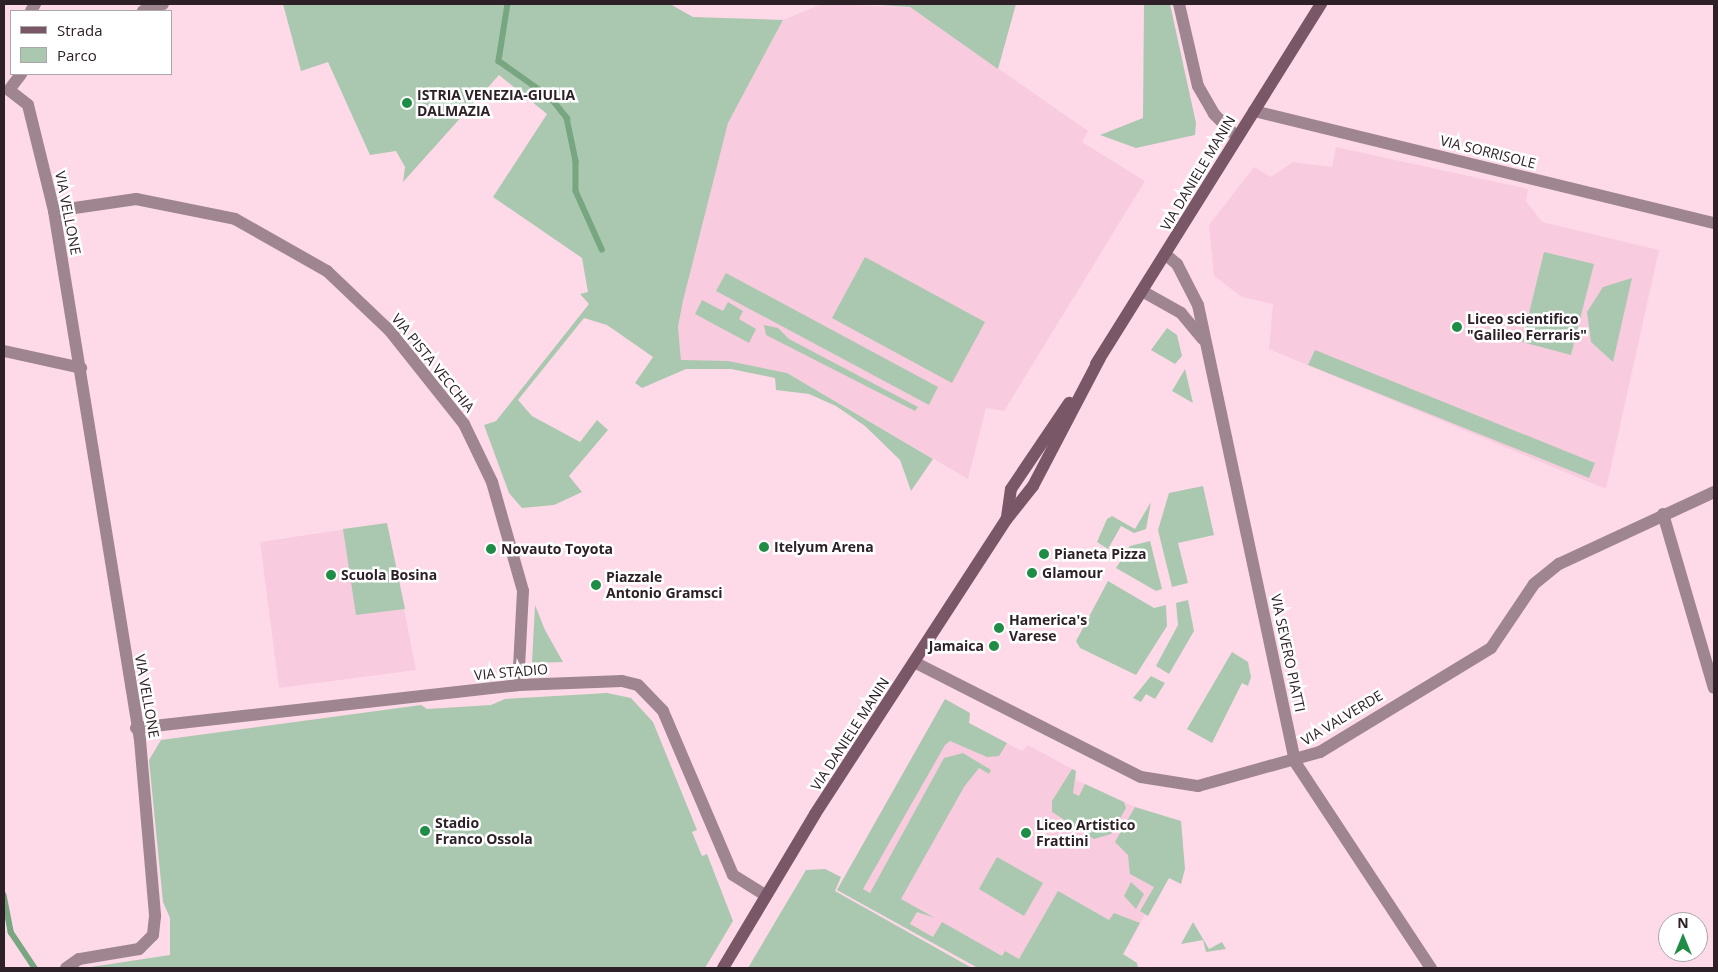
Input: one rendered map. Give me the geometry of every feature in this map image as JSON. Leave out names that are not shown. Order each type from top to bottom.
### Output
[{"type":"main road","name":"VIA DANIELE MANIN","points":[[722,968],[765,895],[1006,520],[1011,489],[1100,358],[1236,136],[1322,4]]},
{"type":"street","points":[[146,10],[164,4]]},
{"type":"street","points":[[1179,4],[1198,86],[1214,114],[1236,136]]},
{"type":"street","points":[[7,90],[13,75]]},
{"type":"street","points":[[7,90],[20,75]]},
{"type":"street","name":"VIA VELLONE","points":[[7,90],[28,105],[54,211],[81,368],[136,728],[155,929],[139,949],[79,959],[66,968]]},
{"type":"street","name":"VIA SORRISOLE","points":[[1254,111],[1714,223]]},
{"type":"street","name":"VIA PISTA VECCHIA","points":[[54,211],[136,199],[235,219],[327,271],[390,331],[464,424],[492,482],[524,591],[518,686]]},
{"type":"street","name":"VIA SEVERO PIATTI","points":[[1165,254],[1177,264],[1193,292],[1295,762],[1431,968]]},
{"type":"street","name":"VIA SEVERO PIATTI","points":[[1142,292],[1181,313],[1203,338]]},
{"type":"street","points":[[4,352],[81,368]]},
{"type":"street","name":"VIA VALVERDE","points":[[914,662],[1141,777],[1198,786],[1295,762],[1442,681],[1491,648],[1534,584],[1559,564],[1663,514],[1714,492]]},
{"type":"street","points":[[1663,514],[1714,688]]},
{"type":"street","name":"VIA STADIO","points":[[136,728],[518,686],[622,681],[648,693],[674,733],[733,874],[765,895]]},
{"type":"shaded area","points":[[822,4],[910,7],[1088,131],[1082,142],[1145,181],[1004,411],[986,408],[968,479],[787,373],[681,360],[678,327],[683,301],[728,123],[783,20]]},
{"type":"shaded area","name":"Liceo scientifico \"Galileo Ferraris\"","points":[[1336,147],[1528,189],[1526,201],[1542,222],[1659,250],[1606,489],[1269,349],[1273,304],[1242,297],[1214,276],[1209,225],[1254,167],[1271,177],[1293,162],[1332,167]]},
{"type":"shaded area","name":"Scuola Bosina","points":[[387,523],[416,670],[279,688],[260,542]]},
{"type":"shaded area","name":"Liceo Artistico Frattini","points":[[945,699],[970,713],[969,723],[1022,751],[1028,745],[1076,771],[1076,780],[1155,816],[1181,821],[1183,845],[1116,968],[978,968],[837,890]]},
{"type":"green space","points":[[283,4],[670,4],[693,17],[783,20],[728,123],[683,301],[678,327],[681,360],[728,361],[787,373],[933,459],[911,491],[900,460],[865,426],[836,406],[809,394],[776,390],[775,378],[731,369],[686,369],[642,388],[635,383],[653,357],[607,325],[584,318],[518,400],[532,416],[580,442],[597,420],[608,430],[569,476],[582,492],[554,505],[522,508],[509,493],[484,425],[496,421],[589,304],[580,294],[588,292],[582,258],[493,197],[547,114],[499,75],[403,182],[405,167],[396,151],[370,155],[328,62],[301,71]]},
{"type":"green space","points":[[865,4],[1016,4],[998,69],[910,7]]},
{"type":"green space","points":[[1144,4],[1170,4],[1196,123],[1195,135],[1136,148],[1100,135],[1143,118]]},
{"type":"green space","points":[[1544,252],[1594,264],[1571,355],[1522,342]]},
{"type":"green space","points":[[865,257],[985,322],[952,383],[832,318]]},
{"type":"green space","points":[[726,273],[938,387],[929,405],[716,291]]},
{"type":"green space","points":[[1632,278],[1613,362],[1591,342],[1587,312],[1603,287]]},
{"type":"green space","points":[[702,300],[723,311],[728,302],[743,311],[739,319],[756,329],[749,343],[695,314]]},
{"type":"green space","points":[[764,325],[778,328],[789,339],[918,407],[915,411],[766,335]]},
{"type":"green space","points":[[1167,328],[1177,335],[1182,356],[1175,364],[1151,350]]},
{"type":"green space","points":[[1315,350],[1595,463],[1589,478],[1308,365]]},
{"type":"green space","points":[[1185,369],[1193,403],[1172,391]]},
{"type":"green space","points":[[1203,486],[1214,535],[1178,543],[1188,583],[1172,587],[1158,530],[1169,493]]},
{"type":"green space","points":[[1151,502],[1146,529],[1134,533],[1121,526],[1108,549],[1097,542],[1107,519],[1112,516],[1135,529]]},
{"type":"green space","points":[[387,523],[405,609],[356,615],[343,529]]},
{"type":"green space","points":[[1150,541],[1162,589],[1156,591],[1116,568],[1130,546]]},
{"type":"green space","points":[[1108,581],[1154,608],[1166,605],[1167,626],[1136,675],[1080,648],[1076,641]]},
{"type":"green space","points":[[1188,600],[1194,631],[1169,674],[1156,666],[1178,625],[1176,603]]},
{"type":"green space","points":[[535,605],[545,630],[563,662],[532,663]]},
{"type":"green space","points":[[1232,652],[1248,662],[1251,677],[1248,686],[1242,683],[1212,743],[1187,729]]},
{"type":"green space","points":[[1151,676],[1165,683],[1155,699],[1146,694],[1141,702],[1133,698]]},
{"type":"green space","name":"Stadio Franco Ossola","points":[[607,693],[631,698],[653,722],[697,830],[692,832],[702,856],[707,854],[733,921],[705,968],[84,968],[170,955],[170,918],[163,902],[149,760],[161,740],[421,705],[427,709],[491,705],[505,699]]},
{"type":"green space","points":[[945,699],[970,713],[969,723],[1007,743],[999,756],[987,757],[950,741],[945,745],[863,889],[870,893],[944,758],[963,753],[991,770],[989,774],[979,768],[964,787],[901,899],[935,918],[917,912],[910,924],[933,937],[942,922],[1002,956],[1005,951],[1019,959],[1058,891],[1109,920],[1114,913],[1140,923],[1123,954],[1137,963],[1138,968],[978,968],[837,890]]},
{"type":"green space","points":[[1072,769],[1076,771],[1073,793],[1079,796],[1085,784],[1124,802],[1126,808],[1111,834],[1094,839],[1052,812],[1052,801]]},
{"type":"green space","points":[[1135,807],[1181,821],[1185,869],[1181,884],[1169,878],[1148,916],[1140,911],[1154,887],[1130,874],[1128,855],[1115,842]]},
{"type":"green space","points":[[997,857],[1043,883],[1024,916],[979,889]]},
{"type":"green space","points":[[825,869],[841,877],[835,891],[972,968],[748,968],[806,870]]},
{"type":"green space","points":[[1131,882],[1144,894],[1136,909],[1124,896]]},
{"type":"green space","points":[[1193,922],[1209,949],[1222,942],[1226,949],[1206,952],[1203,940],[1181,944]]},
{"type":"waterway","points":[[508,4],[499,61],[551,98],[567,118],[576,161],[576,191],[602,249]]},
{"type":"waterway","points":[[4,895],[11,932],[35,968]]},
{"type":"place","name":"ISTRIA VENEZIA-GIULIA DALMAZIA","points":[[407,103]]},
{"type":"place","name":"Liceo scientifico \"Galileo Ferraris\"","points":[[1457,327]]},
{"type":"place","name":"Itelyum Arena","points":[[764,547]]},
{"type":"place","name":"Novauto Toyota","points":[[491,549]]},
{"type":"place","name":"Pianeta Pizza","points":[[1044,554]]},
{"type":"place","name":"Glamour","points":[[1032,573]]},
{"type":"place","name":"Scuola Bosina","points":[[331,575]]},
{"type":"place","name":"Piazzale Antonio Gramsci","points":[[596,585]]},
{"type":"place","name":"Hamerica's Varese","points":[[999,628]]},
{"type":"place","name":"Jamaica","points":[[994,646]]},
{"type":"place","name":"Stadio Franco Ossola","points":[[425,831]]},
{"type":"place","name":"Liceo Artistico Frattini","points":[[1026,833]]}]
